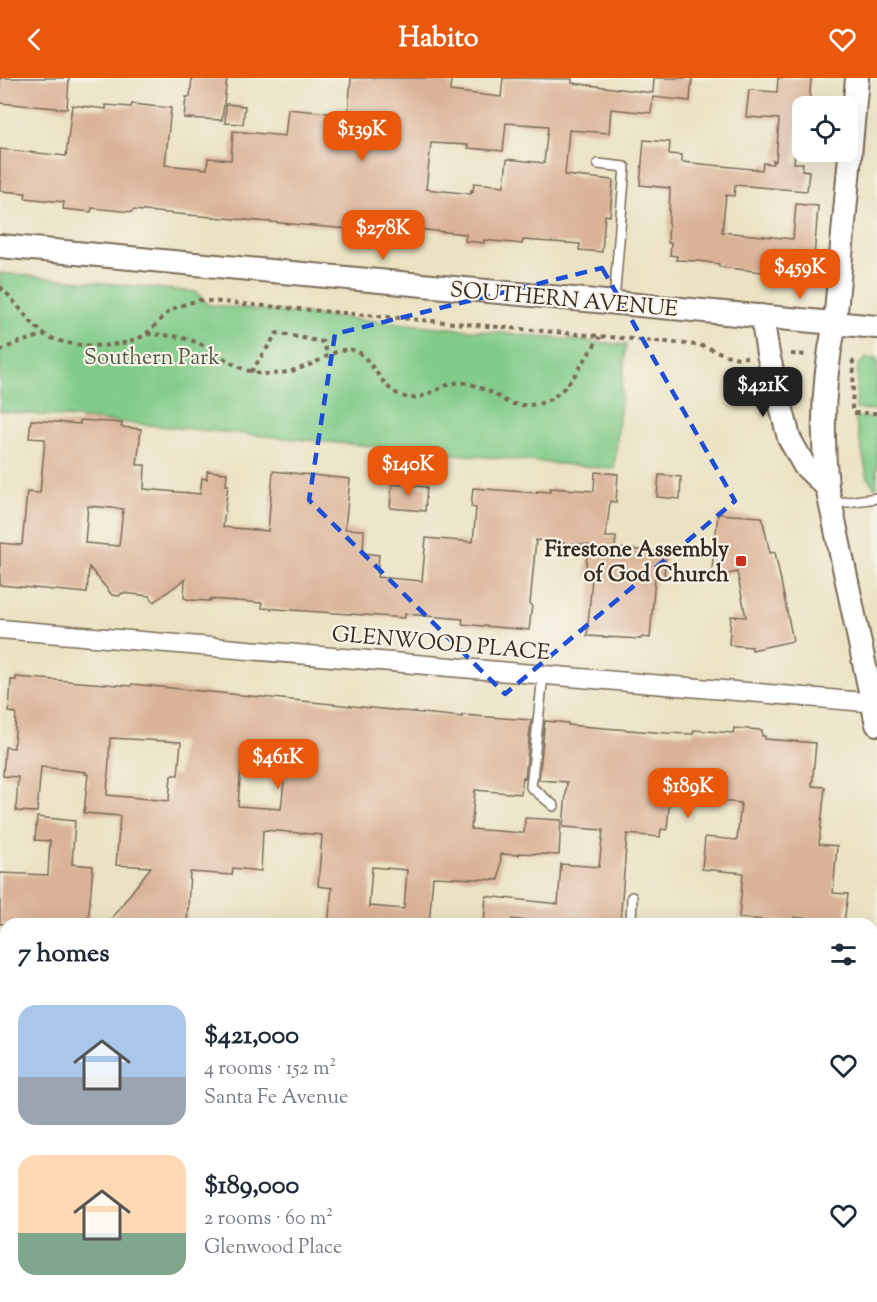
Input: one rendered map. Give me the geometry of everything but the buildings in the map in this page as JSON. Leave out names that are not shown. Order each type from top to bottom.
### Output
[{"type":"street","points":[[857,78],[835,323],[828,356],[823,418],[823,454],[829,496],[876,710]]},
{"type":"street","name":"SOUTHERN AVENUE","points":[[0,246],[877,327]]},
{"type":"street","points":[[762,316],[768,354],[789,438],[804,465],[829,496]]},
{"type":"street","name":"GLENWOOD PLACE","points":[[0,629],[543,675],[876,710]]},
{"type":"lane","points":[[598,164],[625,167],[614,302]]},
{"type":"lane","points":[[829,496],[877,498]]},
{"type":"lane","points":[[543,675],[531,787],[554,806]]},
{"type":"lane","points":[[632,897],[632,918]]},
{"type":"path","points":[[0,287],[45,334],[62,342],[113,346],[132,342],[146,334],[172,310],[199,300],[705,346],[726,357],[740,358],[755,355]]},
{"type":"path","points":[[250,372],[277,333],[322,342],[328,355]]},
{"type":"path","points":[[0,351],[16,343],[45,334]]},
{"type":"path","points":[[146,334],[170,335],[188,339],[235,366],[250,372],[269,374],[292,371],[328,355],[355,350],[364,357],[385,385],[397,394],[411,398],[425,397],[457,382],[474,386],[512,404],[533,406],[547,400],[573,380],[600,336]]},
{"type":"path","points":[[851,357],[854,365],[852,409],[854,413],[877,413]]},
{"type":"highlighted area","points":[[602,268],[735,501],[505,694],[309,500],[335,334]]},
{"type":"green space","name":"Southern Park","points":[[0,273],[196,292],[209,305],[626,345],[614,469],[0,411]]},
{"type":"green space","points":[[867,358],[877,359],[877,410],[856,409],[858,365]]},
{"type":"green space","points":[[855,417],[877,418],[877,487],[874,487],[867,475]]},
{"type":"place","name":"Firestone Assembly of God Church","points":[[741,561]]}]
